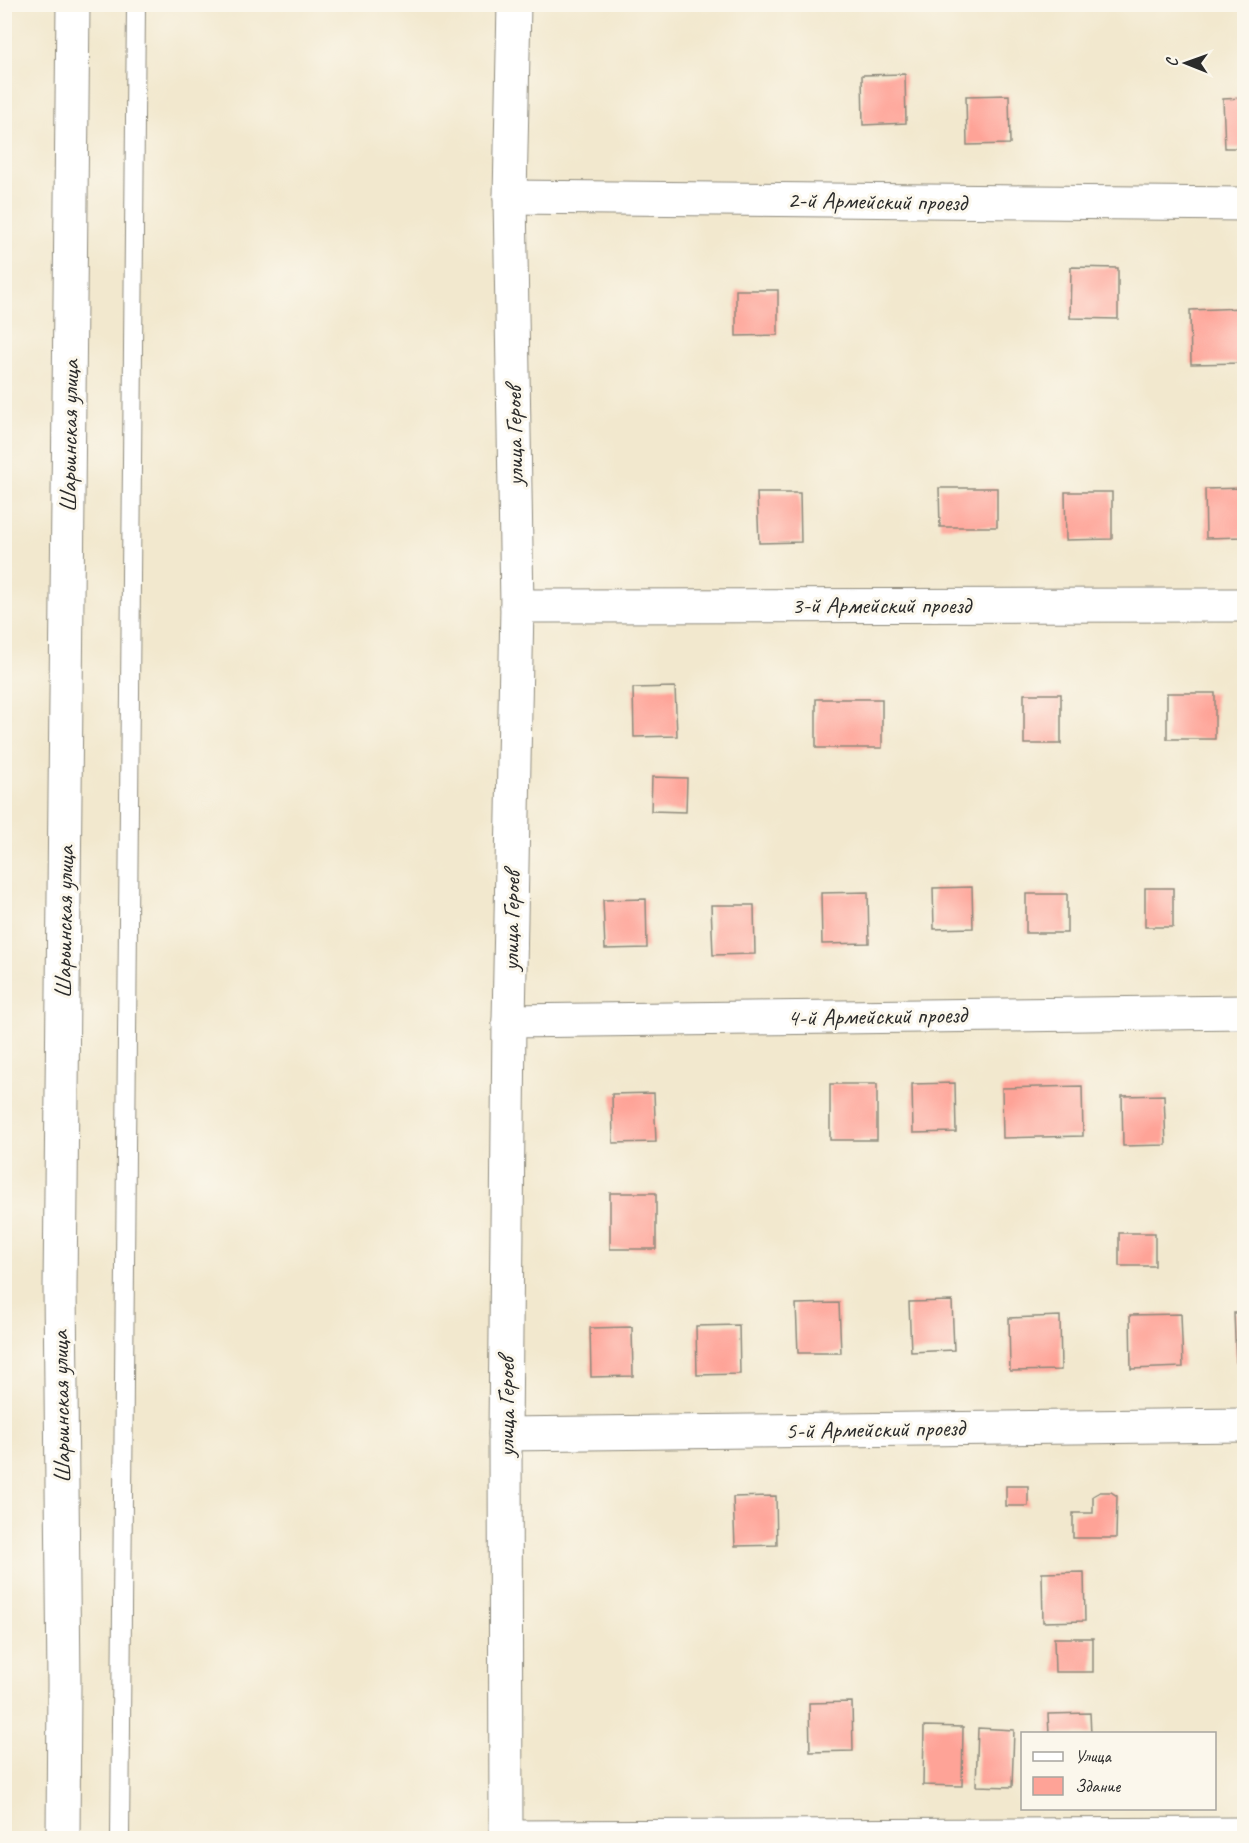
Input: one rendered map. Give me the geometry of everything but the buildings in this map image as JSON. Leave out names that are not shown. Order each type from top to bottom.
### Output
[{"type":"street","name":"Шарьинская улица","points":[[63,1839],[64,1684],[60,1289],[73,4]]},
{"type":"street","name":"улица Героев","points":[[506,1838],[505,1434],[509,1021],[517,606],[510,197],[514,4]]},
{"type":"street","name":"2-й Армейский проезд","points":[[510,197],[1245,204]]},
{"type":"street","name":"3-й Армейский проезд","points":[[517,606],[1245,605]]},
{"type":"street","name":"4-й Армейский проезд","points":[[509,1021],[1245,1012]]},
{"type":"street","name":"5-й Армейский проезд","points":[[505,1434],[1245,1425]]},
{"type":"street","points":[[506,1838],[1245,1834]]},
{"type":"lane","points":[[120,1839],[136,4]]}]
